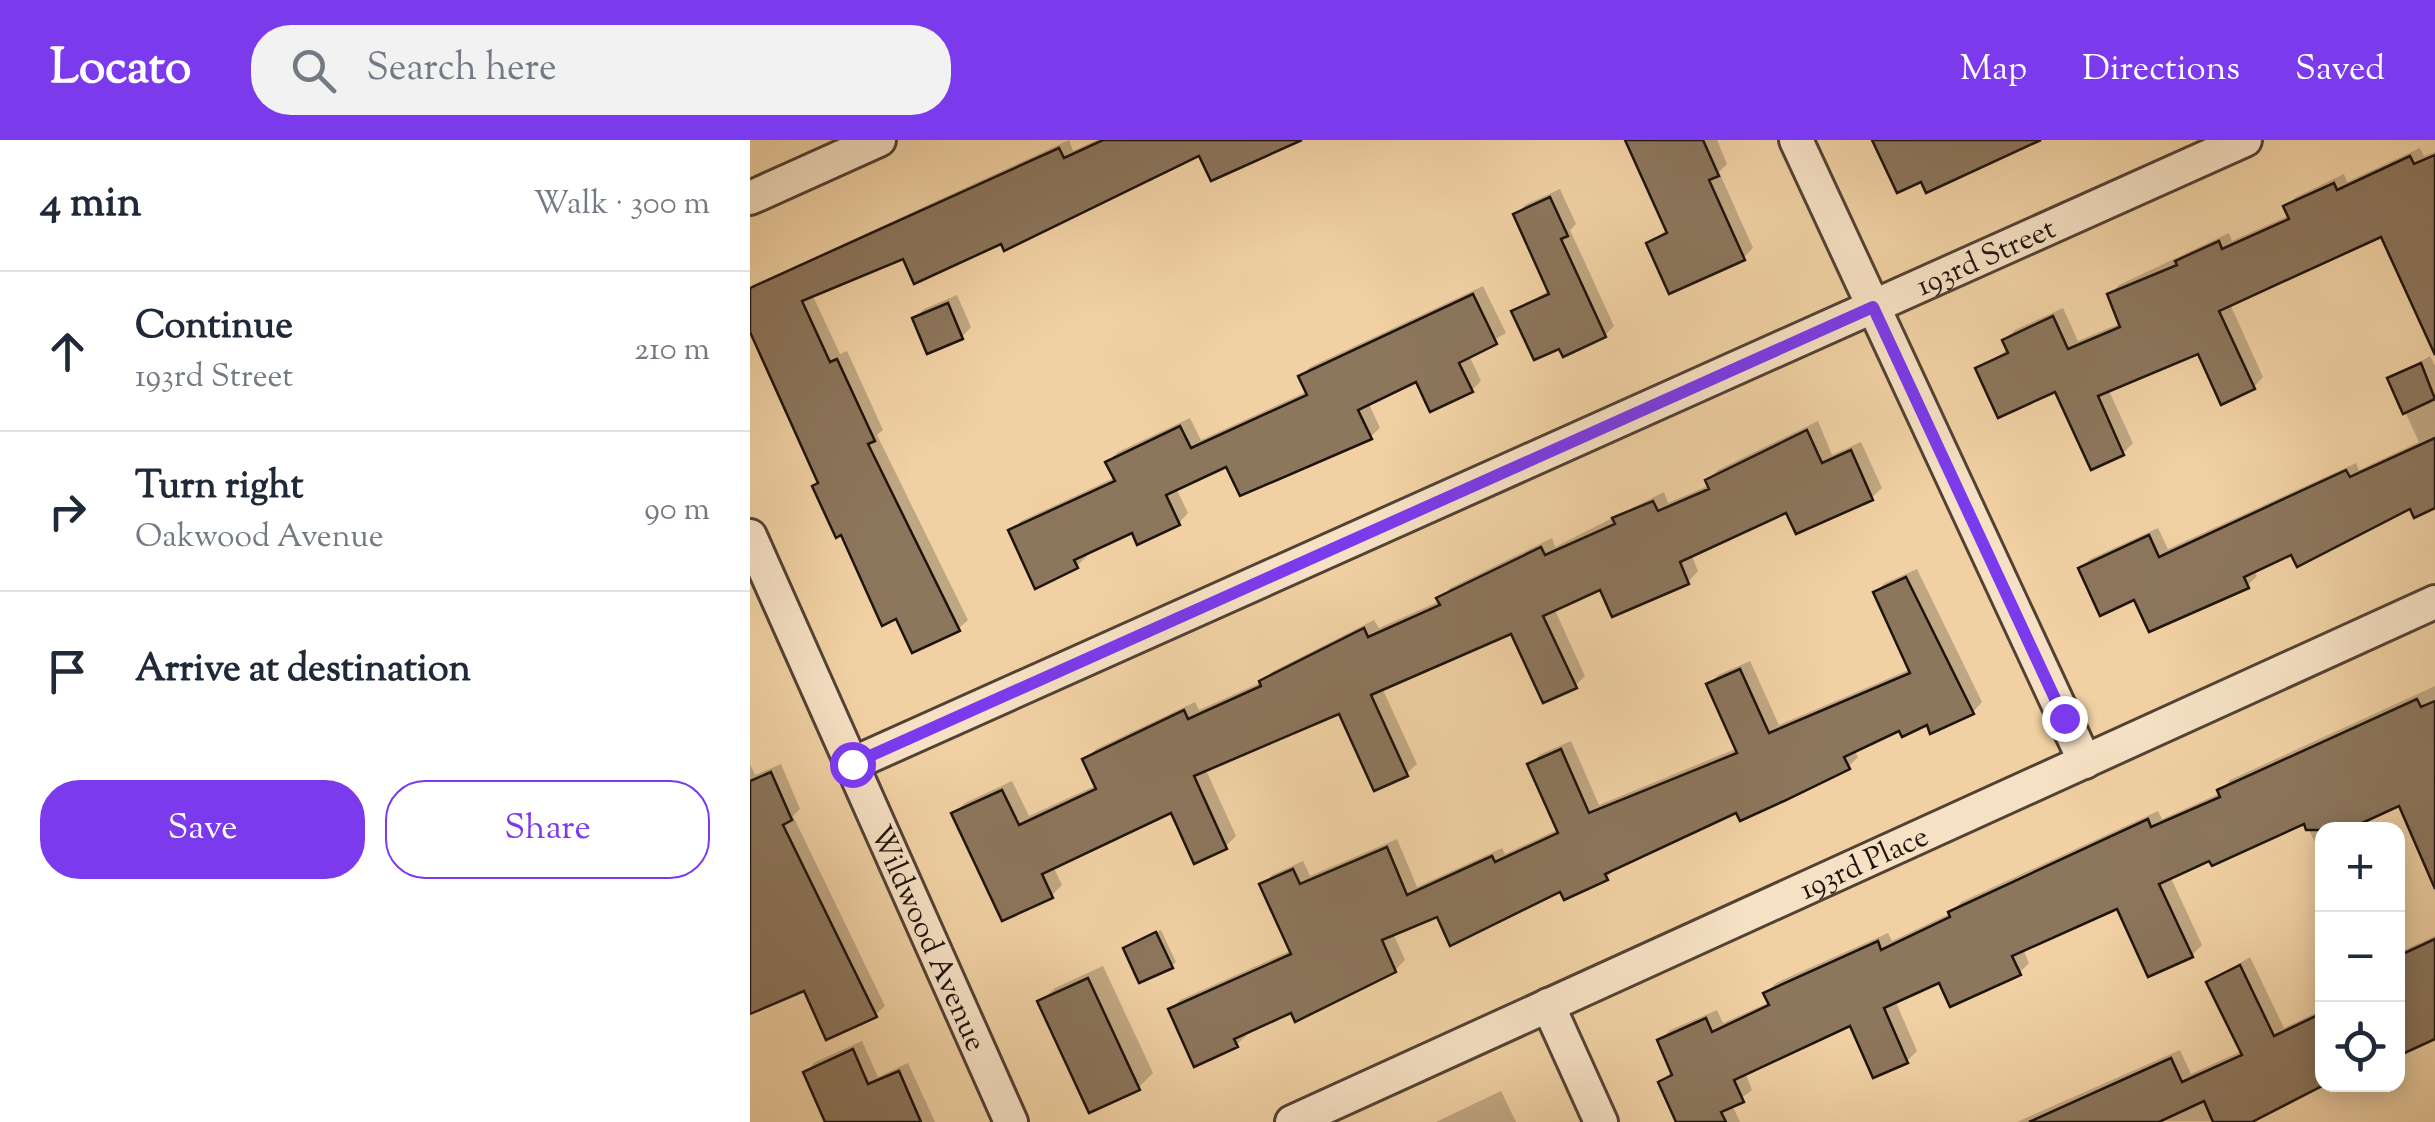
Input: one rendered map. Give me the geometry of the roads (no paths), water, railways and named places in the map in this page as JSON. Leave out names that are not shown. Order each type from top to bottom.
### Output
[{"type":"street","points":[[750,198],[878,140]]},
{"type":"street","points":[[1796,140],[2084,762]]},
{"type":"street","name":"193rd Street","points":[[852,764],[2245,140]]},
{"type":"street","name":"Wildwood Avenue","points":[[750,536],[1011,1122]]},
{"type":"street","name":"193rd Place","points":[[1292,1122],[2435,602]]},
{"type":"street","points":[[1548,1006],[1601,1122]]}]
